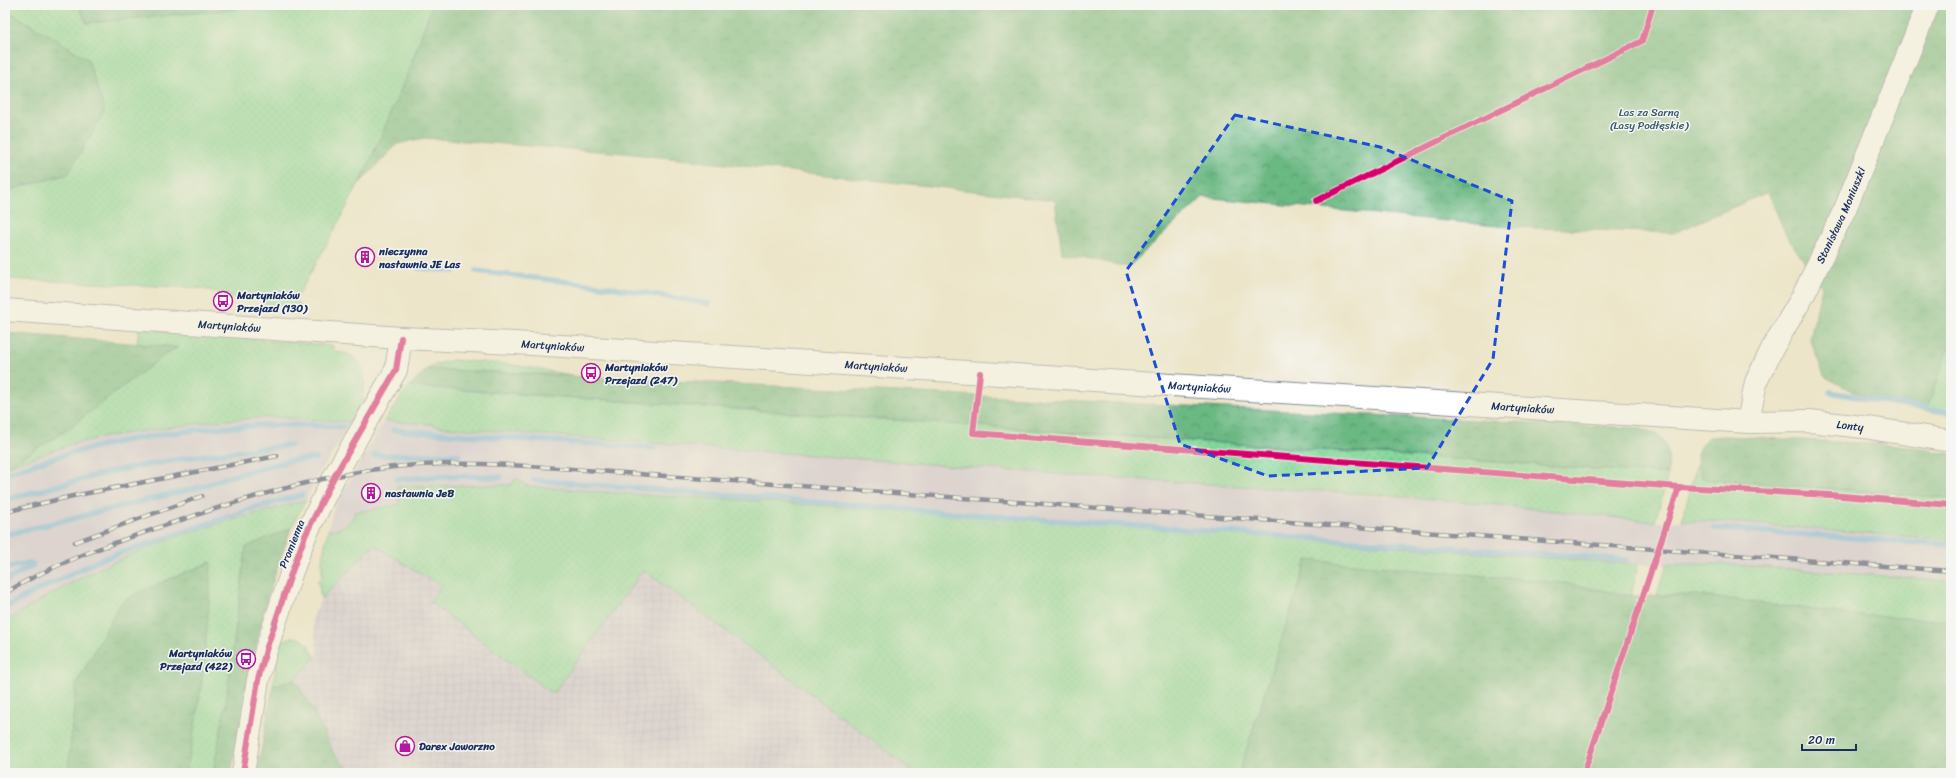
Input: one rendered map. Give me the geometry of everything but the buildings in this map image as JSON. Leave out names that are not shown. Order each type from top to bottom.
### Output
[{"type":"main road","name":"Stanisława Moniuszki","points":[[1748,422],[1756,382],[1772,349],[1803,296],[1845,209],[1928,5]]},
{"type":"main road","name":"Martyniaków","points":[[5,310],[401,338],[515,343],[1748,422]]},
{"type":"main road","name":"Promienna","points":[[242,773],[258,680],[281,602],[293,568],[305,536],[334,477],[396,370],[401,338]]},
{"type":"main road","name":"Lonty","points":[[1748,422],[1810,422],[1863,427],[1951,441]]},
{"type":"highlighted area","points":[[1235,115],[1380,147],[1512,201],[1493,359],[1427,468],[1268,476],[1180,444],[1126,271]]},
{"type":"shaded area","points":[[269,417],[352,422],[319,474],[306,500],[169,539],[92,572],[60,589],[5,622],[5,468],[75,443],[116,435],[239,418]]},
{"type":"shaded area","points":[[384,421],[719,449],[1499,505],[1655,522],[1714,521],[1951,540],[1951,581],[1723,564],[1638,565],[1163,529],[725,499],[657,496],[527,486],[516,478],[512,485],[397,486],[400,505],[355,512],[353,517],[346,525],[337,530],[328,530],[333,510]]},
{"type":"shaded area","points":[[516,478],[778,669],[916,773],[352,773],[333,752],[312,708],[295,680],[318,654],[312,619],[321,599],[374,544]]},
{"type":"green space","points":[[5,5],[78,5],[87,23],[237,9],[238,5],[432,5],[392,114],[370,162],[295,301],[306,311],[263,303],[263,298],[251,296],[250,300],[217,297],[228,294],[198,288],[5,279],[5,191],[68,174],[88,59],[5,9]]},
{"type":"green space","points":[[78,5],[238,5],[237,9],[87,23]]},
{"type":"green space","name":"Las za Sarną (Lasy Podłęskie)","points":[[432,5],[1951,5],[1951,342],[1927,408],[1853,392],[1824,376],[1810,338],[1822,287],[1786,235],[1768,192],[1674,233],[1508,227],[1203,197],[1128,267],[1062,253],[1055,200],[624,153],[424,138],[397,144],[360,183],[399,95]]},
{"type":"green space","points":[[5,9],[88,59],[105,111],[68,174],[5,191]]},
{"type":"green space","points":[[139,329],[333,346],[333,351],[345,353],[357,359],[363,369],[365,385],[361,396],[364,398],[351,422],[269,417],[217,421],[116,435],[75,443],[6,467],[65,431],[167,353],[177,348],[137,344]]},
{"type":"green space","points":[[5,333],[178,347],[167,353],[65,431],[5,468]]},
{"type":"green space","points":[[1951,342],[1951,413],[1927,408]]},
{"type":"green space","points":[[453,360],[508,364],[572,375],[427,369],[437,364]]},
{"type":"green space","points":[[427,369],[1638,428],[1656,434],[1661,438],[1667,449],[1669,464],[1668,474],[409,386]]},
{"type":"green space","points":[[409,386],[1668,474],[1655,522],[1499,505],[1381,495],[1070,475],[442,427],[430,424],[384,421]]},
{"type":"green space","points":[[1725,436],[1899,445],[1951,454],[1951,498],[1704,479],[1697,461],[1698,452],[1708,437]]},
{"type":"green space","points":[[1697,463],[1704,479],[1951,498],[1951,540],[1714,521],[1682,521]]},
{"type":"green space","points":[[516,478],[527,486],[657,496],[725,499],[1163,529],[1638,565],[1631,596],[1563,583],[1307,560],[1239,773],[916,773],[643,570],[553,694],[430,602],[441,586],[374,545],[321,599],[318,580],[322,578],[322,560],[328,530],[337,529],[344,526],[351,520],[355,512],[399,505],[397,486],[511,485]]},
{"type":"green space","points":[[306,500],[291,528],[246,547],[227,696],[213,773],[186,773],[196,721],[206,642],[210,562],[139,592],[121,603],[76,684],[68,773],[5,773],[5,622],[84,576],[147,548],[202,529]]},
{"type":"green space","points":[[291,528],[267,598],[246,690],[231,773],[213,773],[227,696],[246,547]]},
{"type":"green space","points":[[1307,560],[1563,583],[1631,596],[1695,595],[1856,615],[1951,621],[1951,773],[1239,773]]},
{"type":"green space","points":[[211,562],[208,616],[200,694],[186,773],[68,773],[76,684],[121,603],[139,592]]},
{"type":"green space","points":[[1667,564],[1723,564],[1951,581],[1951,621],[1856,615],[1695,595],[1657,595]]},
{"type":"green space","points":[[293,637],[304,641],[309,646],[315,657],[295,680],[273,686],[279,647],[283,640]]},
{"type":"green space","points":[[295,680],[312,708],[333,752],[352,773],[257,773],[273,686]]},
{"type":"waterway","points":[[418,268],[454,271]]},
{"type":"waterway","points":[[476,271],[610,287],[709,304]]},
{"type":"waterway","points":[[1830,392],[1951,413]]},
{"type":"waterway","points":[[5,474],[72,453],[140,438],[174,433],[244,426],[295,425],[343,427]]},
{"type":"waterway","points":[[393,430],[654,448]]},
{"type":"waterway","points":[[5,500],[113,471],[192,457],[291,445]]},
{"type":"waterway","points":[[374,455],[459,455]]},
{"type":"waterway","points":[[5,535],[204,486],[224,478],[294,460],[316,458]]},
{"type":"waterway","points":[[397,479],[459,476],[501,477]]},
{"type":"waterway","points":[[534,480],[979,515],[1626,560]]},
{"type":"waterway","points":[[6,607],[100,560],[254,508],[302,495]]},
{"type":"waterway","points":[[1713,528],[1951,545]]},
{"type":"waterway","points":[[5,568],[30,563],[33,564],[5,581]]},
{"type":"railway","points":[[5,512],[73,496],[277,456]]},
{"type":"railway","points":[[5,593],[44,572],[85,554],[148,531],[243,500],[318,480],[370,470],[440,464],[546,467],[1951,571]]},
{"type":"railway","points":[[75,542],[202,496]]},
{"type":"cycle path","points":[[1316,201],[1642,41],[1653,5]]},
{"type":"cycle path","points":[[243,773],[258,680],[266,650],[291,574],[305,536],[334,477],[396,370],[401,338]]},
{"type":"cycle path","points":[[980,373],[973,433],[1679,487],[1830,495],[1951,505]]},
{"type":"cycle path","points":[[1584,773],[1679,487]]},
{"type":"place","name":"nieczynna nastawnia JE Las","points":[[365,257]]},
{"type":"place","name":"Martyniaków Przejazd (130)","points":[[223,301]]},
{"type":"place","name":"Martyniaków Przejazd (247)","points":[[591,373]]},
{"type":"place","name":"nastawnia JeB","points":[[371,493]]},
{"type":"place","name":"Martyniaków Przejazd (422)","points":[[246,659]]},
{"type":"place","name":"Darex Jaworzno","points":[[405,746]]}]
